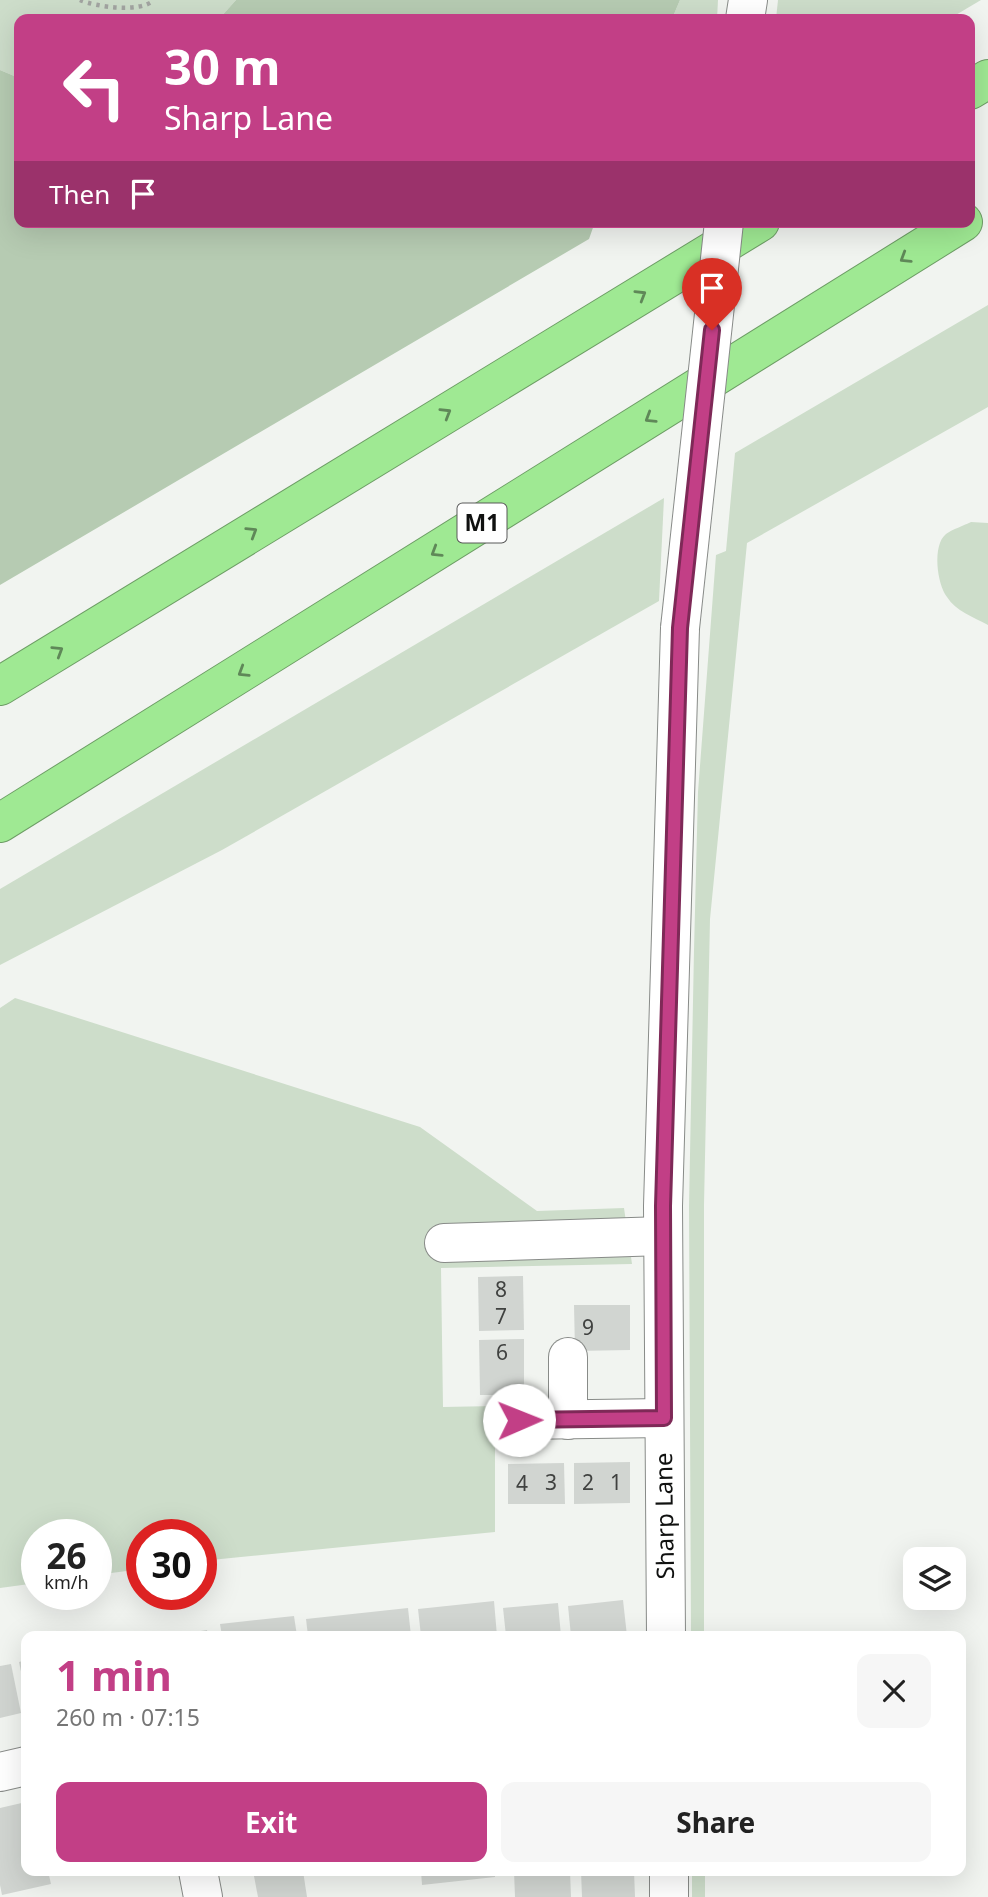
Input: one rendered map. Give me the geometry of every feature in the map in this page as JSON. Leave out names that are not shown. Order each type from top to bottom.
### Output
[{"type":"highway","points":[[0,686],[750,228]]},
{"type":"highway","name":"M1","points":[[0,823],[952,228]]},
{"type":"street","name":"Sharp Lane","points":[[666,1631],[663,1236],[680,628],[722,228]]},
{"type":"street","points":[[444,1243],[663,1236]]},
{"type":"street","points":[[568,1357],[568,1419]]},
{"type":"street","points":[[519,1420],[664,1418]]},
{"type":"street","points":[[0,1772],[21,1767]]},
{"type":"street","points":[[199,1876],[203,1897]]},
{"type":"street","points":[[669,1876],[670,1897]]},
{"type":"path","points":[[80,0],[88,4],[122,8],[150,4],[155,0]]},
{"type":"green space","points":[[0,0],[236,0],[223,14],[14,14],[14,76],[0,70]]},
{"type":"green space","points":[[236,0],[680,0],[674,14],[223,14]]},
{"type":"green space","points":[[680,0],[718,0],[717,14],[674,14]]},
{"type":"green space","points":[[778,0],[981,0],[957,14],[777,14]]},
{"type":"green space","points":[[0,70],[14,76],[14,228],[593,228],[589,239],[0,585]]},
{"type":"green space","points":[[988,305],[988,407],[747,543],[710,919],[704,1205],[704,1631],[691,1631],[689,1206],[698,792],[716,555],[726,551],[735,453]]},
{"type":"green space","points":[[664,498],[659,601],[222,850],[0,965],[0,889]]},
{"type":"green space","points":[[971,522],[988,523],[988,625],[951,602],[944,591],[939,574],[938,555],[942,539],[949,532]]},
{"type":"green space","points":[[15,998],[420,1127],[537,1211],[624,1208],[632,1264],[441,1268],[443,1407],[495,1406],[495,1532],[217,1559],[217,1519],[126,1519],[126,1571],[112,1573],[112,1519],[21,1519],[21,1585],[0,1588],[0,1008]]},
{"type":"green space","points":[[692,1876],[705,1876],[705,1897],[692,1897]]},
{"type":"building","points":[[523,1276],[524,1330],[479,1331],[478,1277]]},
{"type":"building","points":[[574,1305],[630,1305],[630,1350],[575,1351]]},
{"type":"building","points":[[524,1339],[524,1395],[480,1395],[479,1340]]},
{"type":"building","points":[[630,1462],[630,1503],[574,1504],[574,1463]]},
{"type":"building","points":[[564,1463],[565,1504],[508,1504],[508,1464]]},
{"type":"building","points":[[623,1600],[626,1631],[570,1631],[568,1606]]},
{"type":"building","points":[[494,1601],[497,1631],[420,1631],[418,1609]]},
{"type":"building","points":[[558,1603],[561,1631],[505,1631],[503,1608]]},
{"type":"building","points":[[408,1608],[410,1631],[307,1631],[306,1619]]},
{"type":"building","points":[[294,1616],[296,1631],[221,1631],[220,1624]]},
{"type":"building","points":[[11,1664],[21,1713],[0,1718],[0,1666]]},
{"type":"building","points":[[21,1803],[21,1876],[49,1876],[51,1884],[2,1895],[0,1808]]},
{"type":"building","points":[[254,1876],[304,1876],[307,1897],[258,1897]]},
{"type":"building","points":[[421,1876],[495,1876],[495,1877],[422,1885]]},
{"type":"building","points":[[514,1876],[570,1876],[571,1897],[515,1897]]},
{"type":"building","points":[[581,1876],[634,1876],[635,1897],[582,1897]]},
{"type":"route","points":[[519,1420],[664,1418],[663,1206],[680,628],[712,330]]}]
